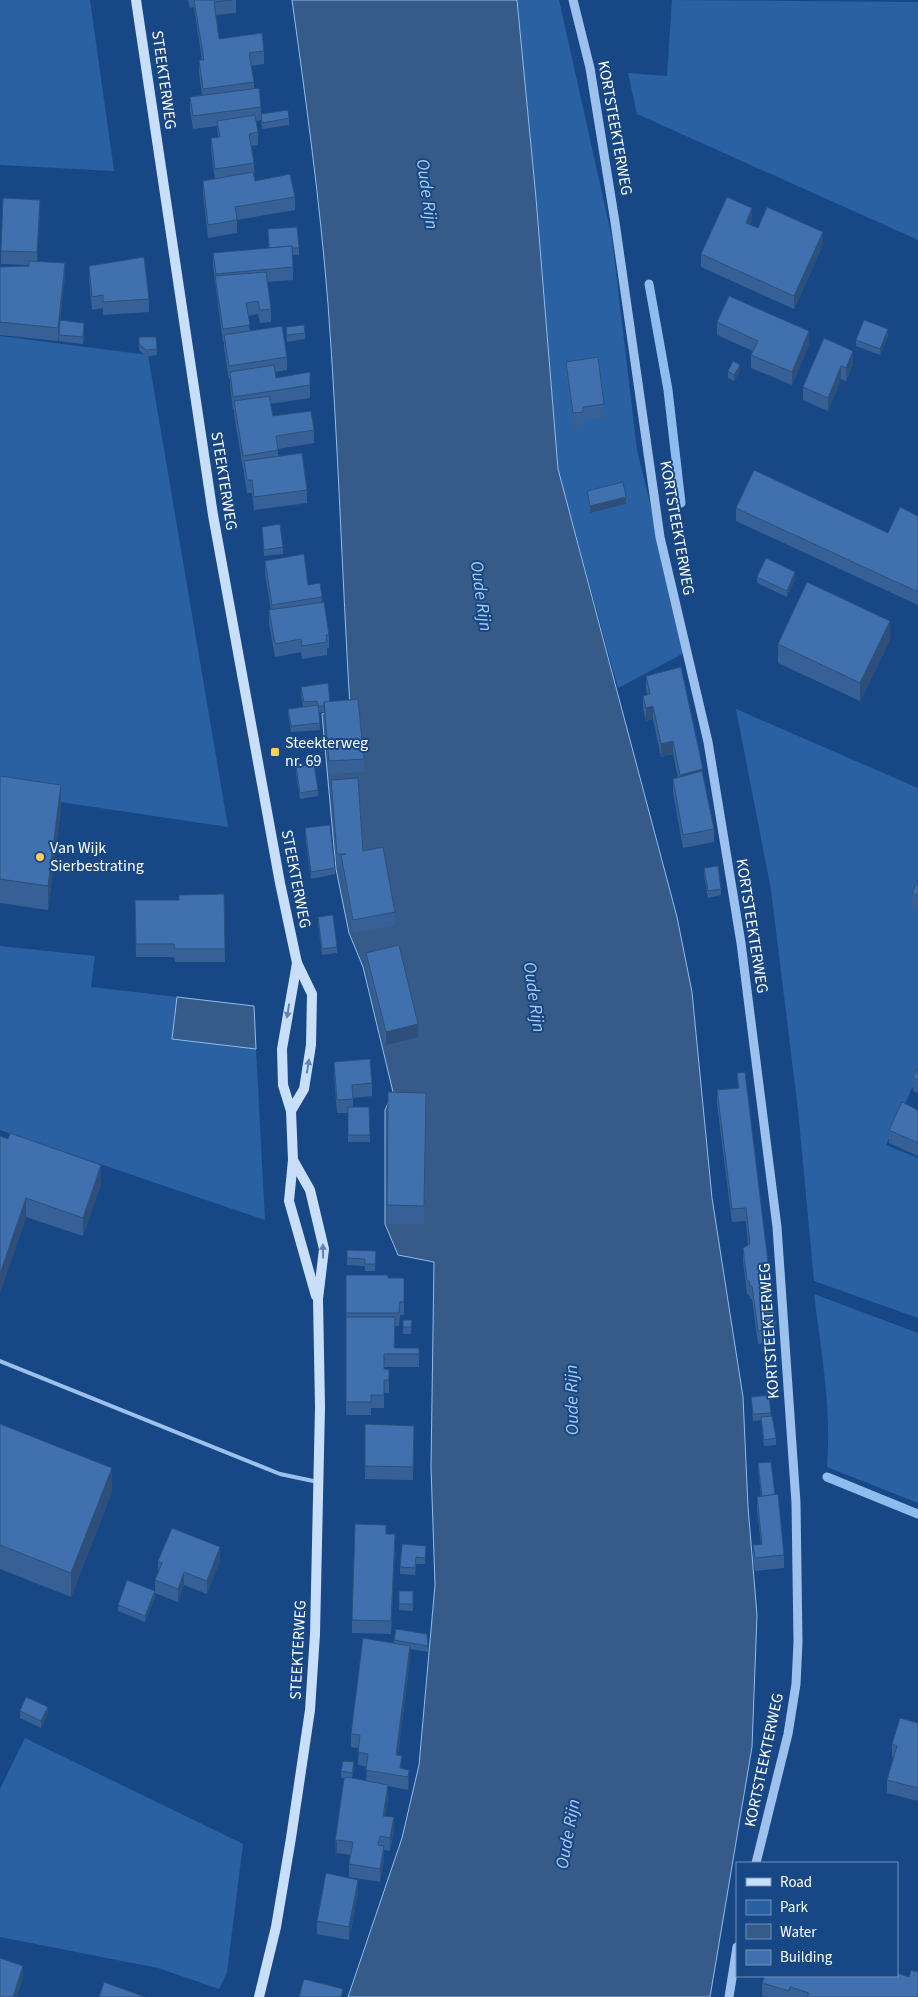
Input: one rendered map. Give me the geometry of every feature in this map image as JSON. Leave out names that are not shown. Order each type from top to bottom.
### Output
[{"type":"main road","name":"STEEKTERWEG","points":[[136,0],[213,515],[280,883],[297,963],[312,994],[311,1044],[304,1089],[291,1111]]},
{"type":"main road","name":"STEEKTERWEG","points":[[297,963],[282,1049],[283,1085],[291,1111],[293,1160],[290,1202],[318,1299]]},
{"type":"main road","name":"STEEKTERWEG","points":[[260,1997],[276,1927],[310,1710],[315,1634],[320,1406],[318,1299],[324,1249],[310,1190],[293,1160]]},
{"type":"street","name":"KORTSTEEKTERWEG","points":[[573,0],[590,68],[612,203],[660,537],[708,742],[741,943],[777,1227],[796,1503],[798,1642],[796,1684],[788,1734],[756,1862]]},
{"type":"street","points":[[729,1997],[736,1953]]},
{"type":"lane","points":[[0,1361],[280,1474],[318,1482]]},
{"type":"green space","points":[[0,0],[90,0],[114,171],[0,165]]},
{"type":"green space","points":[[517,0],[559,0],[612,238],[637,450],[686,652],[618,688],[558,469],[536,198]]},
{"type":"green space","points":[[672,0],[918,2],[918,240],[637,114],[628,73],[667,76]]},
{"type":"green space","points":[[0,336],[148,355],[228,827],[0,793]]},
{"type":"green space","points":[[736,709],[918,788],[918,1075],[886,1145],[918,1158],[918,1318],[814,1281],[798,1110],[771,890]]},
{"type":"green space","points":[[0,946],[95,956],[91,987],[177,997],[172,1039],[256,1049],[265,1220],[0,1130]]},
{"type":"green space","points":[[814,1294],[918,1333],[918,1503],[827,1467],[827,1402]]},
{"type":"green space","points":[[25,1738],[243,1844],[227,1972],[219,1989],[158,1968],[0,1937],[0,1789]]},
{"type":"water","name":"Oude Rijn","points":[[292,0],[517,0],[536,198],[558,469],[677,917],[692,992],[712,1198],[743,1397],[748,1507],[757,1615],[752,1747],[710,1997],[348,1997],[402,1838],[419,1765],[435,1585],[431,1467],[434,1262],[398,1255],[385,1224],[385,1110],[393,1092],[363,967],[349,933],[336,869],[322,714],[350,708],[328,304],[321,228]]},
{"type":"water","points":[[177,997],[254,1006],[256,1049],[172,1039]]},
{"type":"building","points":[[194,0],[232,0],[214,2],[219,39],[262,33],[264,51],[249,53],[254,82],[203,89],[199,60],[204,60]]},
{"type":"building","points":[[259,88],[261,107],[193,116],[190,97]]},
{"type":"building","points":[[288,110],[289,118],[262,123],[261,114]]},
{"type":"building","points":[[255,115],[258,132],[249,134],[254,163],[215,169],[211,138],[220,137],[217,121]]},
{"type":"building","points":[[253,172],[255,181],[290,174],[295,197],[235,207],[237,220],[208,225],[203,181]]},
{"type":"building","points":[[727,197],[752,208],[746,223],[758,228],[767,207],[823,232],[794,296],[701,254]]},
{"type":"building","points":[[3,198],[40,200],[37,252],[1,251]]},
{"type":"building","points":[[297,227],[299,248],[292,248],[292,246],[269,248],[268,229]]},
{"type":"building","points":[[292,246],[293,267],[216,274],[213,253]]},
{"type":"building","points":[[144,257],[149,299],[103,302],[103,295],[92,297],[89,266]]},
{"type":"building","points":[[29,261],[65,263],[58,328],[0,322],[0,267],[29,266]]},
{"type":"building","points":[[266,272],[271,309],[260,310],[258,301],[246,303],[250,325],[223,329],[215,276]]},
{"type":"building","points":[[729,296],[809,331],[792,372],[751,355],[758,341],[717,322]]},
{"type":"building","points":[[60,320],[84,323],[83,337],[59,335]]},
{"type":"building","points":[[864,320],[888,329],[880,349],[856,340]]},
{"type":"building","points":[[304,325],[305,333],[287,335],[286,327]]},
{"type":"building","points":[[282,326],[287,357],[229,366],[224,335]]},
{"type":"building","points":[[139,337],[156,337],[157,349],[146,350],[139,344]]},
{"type":"building","points":[[824,338],[853,351],[846,368],[841,366],[828,398],[803,387]]},
{"type":"building","points":[[598,357],[604,404],[583,407],[583,412],[573,413],[566,362]]},
{"type":"building","points":[[733,361],[740,365],[734,375],[728,371]]},
{"type":"building","points":[[274,365],[276,378],[310,372],[310,385],[233,397],[230,372]]},
{"type":"building","points":[[269,396],[273,416],[311,411],[314,430],[276,436],[278,450],[243,456],[234,401]]},
{"type":"building","points":[[302,453],[307,490],[254,497],[252,480],[247,480],[244,461]]},
{"type":"building","points":[[754,470],[888,533],[900,507],[918,516],[918,592],[736,508]]},
{"type":"building","points":[[623,482],[626,497],[590,506],[587,491]]},
{"type":"building","points":[[280,524],[283,547],[264,550],[262,527]]},
{"type":"building","points":[[304,554],[308,585],[320,583],[322,597],[272,605],[265,561]]},
{"type":"building","points":[[766,558],[795,572],[787,591],[757,577]]},
{"type":"building","points":[[807,582],[890,621],[860,683],[778,644]]},
{"type":"building","points":[[324,602],[329,635],[326,635],[327,642],[302,646],[301,639],[275,644],[269,610]]},
{"type":"building","points":[[681,667],[703,769],[680,775],[673,741],[661,744],[653,706],[646,708],[643,696],[650,694],[646,676]]},
{"type":"building","points":[[328,683],[330,702],[324,702],[324,706],[318,706],[320,723],[291,726],[288,709],[318,705],[317,701],[304,702],[301,687]]},
{"type":"building","points":[[358,699],[364,759],[329,761],[324,702]]},
{"type":"building","points":[[314,764],[318,790],[300,793],[296,767]]},
{"type":"building","points":[[702,771],[714,829],[683,835],[673,779]]},
{"type":"building","points":[[0,776],[61,785],[48,886],[0,879]]},
{"type":"building","points":[[358,778],[363,851],[383,847],[395,912],[353,920],[341,855],[346,854],[337,854],[331,780]]},
{"type":"building","points":[[330,825],[335,868],[311,872],[305,828]]},
{"type":"building","points":[[718,866],[721,889],[708,891],[704,868]]},
{"type":"building","points":[[918,880],[918,896],[912,893]]},
{"type":"building","points":[[224,894],[225,949],[175,949],[174,944],[136,944],[135,900],[179,900],[179,895]]},
{"type":"building","points":[[333,915],[337,947],[322,949],[318,917]]},
{"type":"building","points":[[399,945],[418,1024],[386,1032],[366,953]]},
{"type":"building","points":[[370,1059],[372,1083],[352,1085],[353,1099],[337,1100],[334,1062]]},
{"type":"building","points":[[918,1068],[918,1080],[913,1078]]},
{"type":"building","points":[[745,1072],[776,1328],[758,1331],[752,1286],[747,1281],[743,1248],[750,1244],[746,1208],[732,1209],[717,1090],[739,1088],[737,1073]]},
{"type":"building","points":[[388,1092],[426,1093],[424,1206],[387,1205]]},
{"type":"building","points":[[902,1102],[918,1110],[918,1143],[889,1130]]},
{"type":"building","points":[[348,1107],[369,1107],[370,1135],[348,1135]]},
{"type":"building","points":[[10,1133],[101,1165],[83,1218],[26,1198],[0,1274],[0,1136],[8,1139]]},
{"type":"building","points":[[347,1250],[376,1251],[375,1264],[365,1264],[365,1259],[347,1258]]},
{"type":"building","points":[[346,1275],[388,1275],[388,1278],[404,1278],[404,1302],[400,1302],[399,1313],[346,1313]]},
{"type":"building","points":[[346,1317],[395,1317],[394,1348],[419,1348],[419,1354],[384,1354],[384,1369],[389,1370],[389,1380],[384,1380],[384,1395],[371,1395],[371,1402],[346,1402]]},
{"type":"building","points":[[403,1320],[412,1320],[411,1327],[403,1327]]},
{"type":"building","points":[[769,1395],[771,1413],[753,1414],[751,1397]]},
{"type":"building","points":[[772,1416],[776,1438],[764,1440],[761,1417]]},
{"type":"building","points":[[0,1424],[112,1468],[71,1573],[0,1545]]},
{"type":"building","points":[[365,1424],[414,1426],[413,1467],[365,1466]]},
{"type":"building","points":[[771,1462],[775,1495],[762,1496],[758,1463]]},
{"type":"building","points":[[778,1494],[784,1555],[755,1558],[753,1545],[762,1544],[757,1497]]},
{"type":"building","points":[[355,1524],[386,1525],[386,1534],[395,1534],[391,1621],[352,1620]]},
{"type":"building","points":[[172,1528],[220,1547],[207,1581],[184,1572],[178,1589],[155,1580],[162,1563],[158,1561]]},
{"type":"building","points":[[402,1544],[426,1546],[425,1558],[416,1557],[415,1568],[400,1567]]},
{"type":"building","points":[[127,1580],[155,1591],[145,1616],[118,1605]]},
{"type":"building","points":[[399,1591],[413,1591],[413,1604],[399,1604]]},
{"type":"building","points":[[396,1629],[427,1634],[428,1646],[394,1640]]},
{"type":"building","points":[[363,1638],[410,1646],[396,1755],[402,1756],[400,1768],[409,1770],[408,1777],[366,1770],[368,1754],[358,1752],[360,1735],[351,1734]]},
{"type":"building","points":[[26,1697],[48,1707],[41,1721],[20,1711]]},
{"type":"building","points":[[900,1718],[918,1723],[918,1788],[887,1780],[897,1746],[892,1744]]},
{"type":"building","points":[[343,1761],[354,1762],[352,1773],[341,1771]]},
{"type":"building","points":[[347,1777],[388,1785],[383,1816],[394,1817],[390,1838],[380,1836],[378,1845],[384,1846],[380,1869],[349,1864],[353,1842],[337,1840],[335,1842],[344,1779]]},
{"type":"building","points":[[326,1873],[358,1880],[349,1927],[317,1921]]},
{"type":"building","points":[[0,1958],[23,1966],[13,1997],[0,1997]]},
{"type":"building","points":[[911,1970],[918,1972],[918,1997],[807,1997],[809,1993],[790,1987],[789,1991],[762,1983],[765,1977],[898,1977],[898,1973],[909,1977]]},
{"type":"building","points":[[304,1979],[343,1989],[341,1997],[299,1997]]},
{"type":"building","points":[[104,1982],[145,1997],[99,1997]]},
{"type":"waterway","points":[[649,284],[668,390],[681,503]]},
{"type":"waterway","points":[[827,1477],[918,1514]]},
{"type":"place","name":"Steekterweg nr. 69","points":[[275,752]]},
{"type":"place","name":"Van Wijk Sierbestrating","points":[[40,857]]}]
